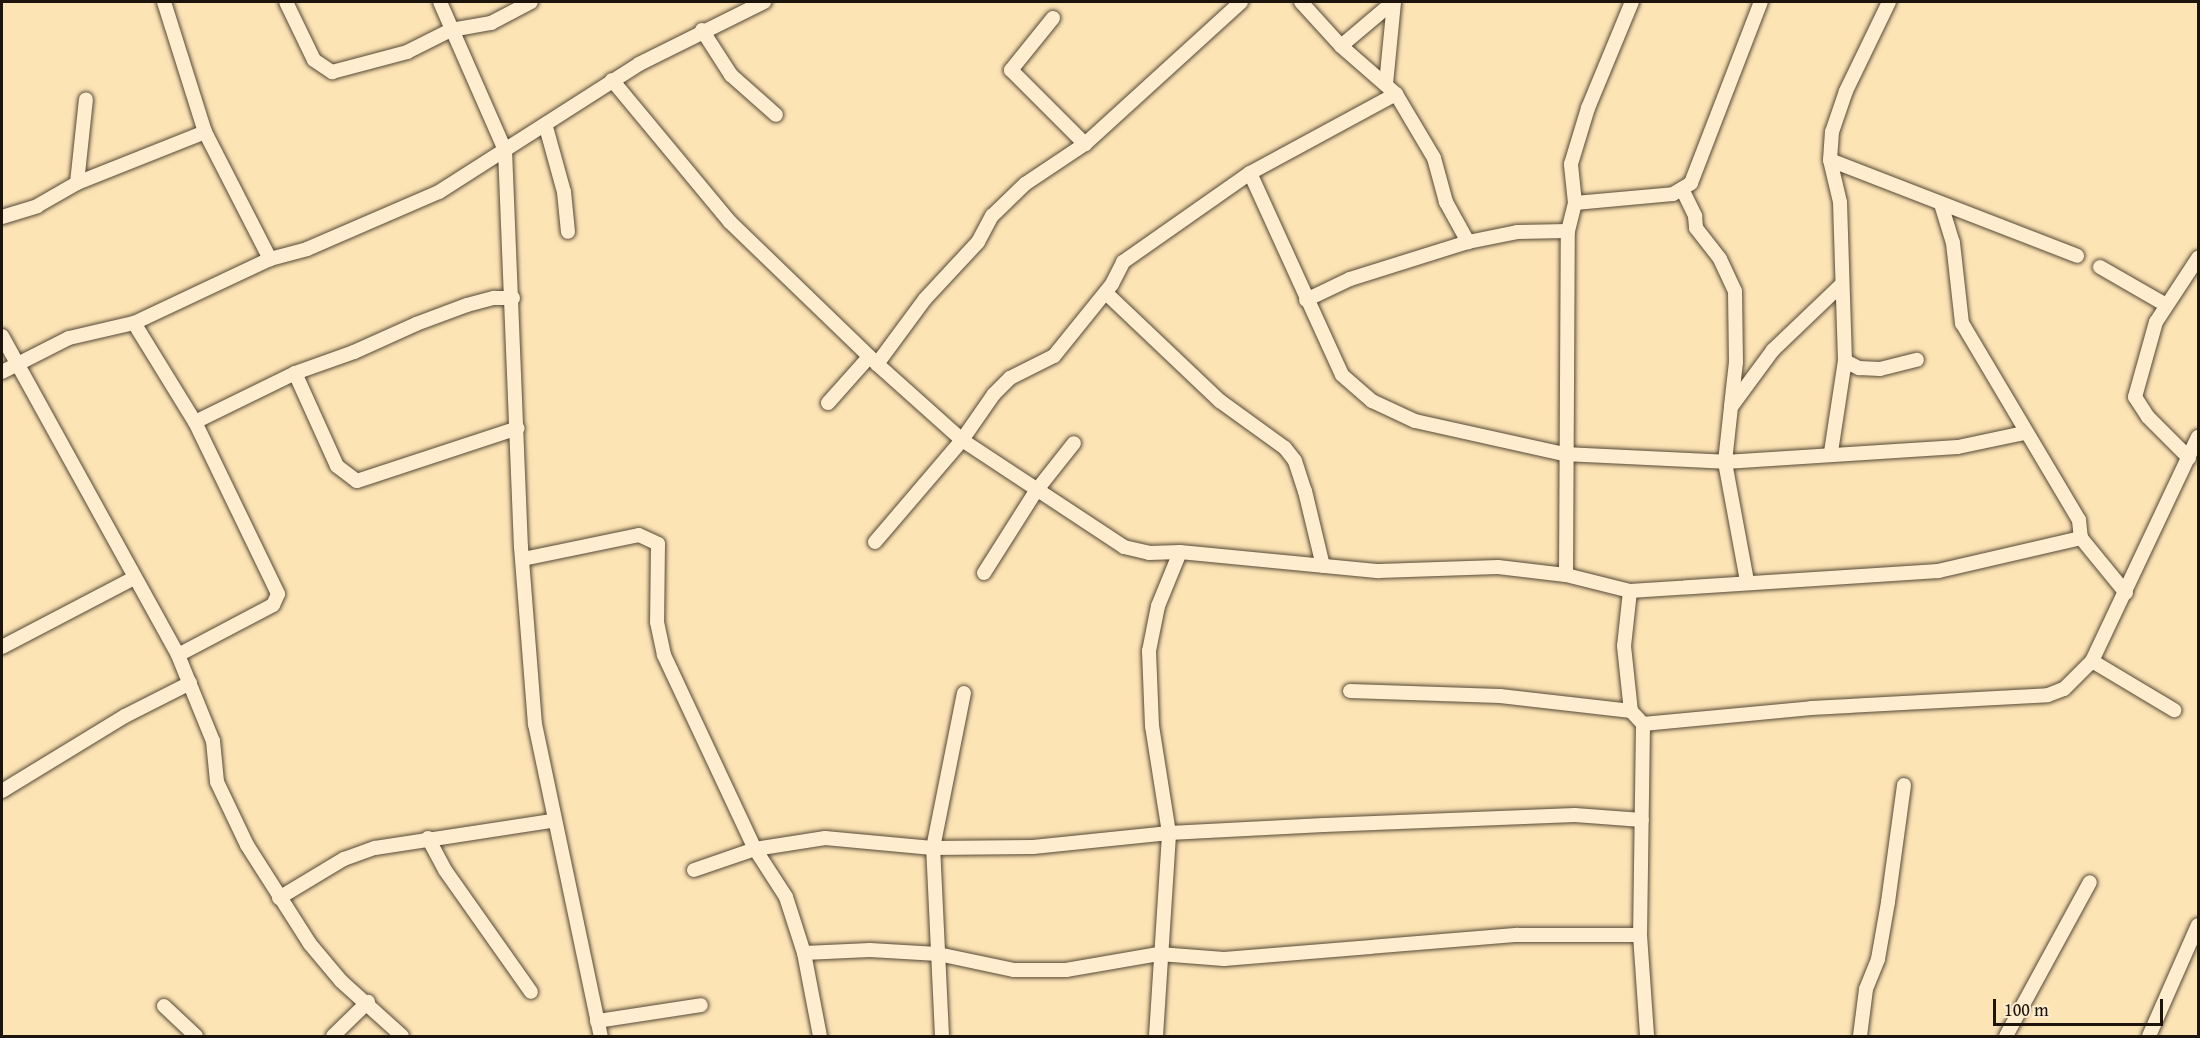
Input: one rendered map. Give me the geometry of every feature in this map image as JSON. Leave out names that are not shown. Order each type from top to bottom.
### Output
[{"type":"street","points":[[164,2],[205,132],[270,259]]},
{"type":"street","points":[[286,2],[314,60],[332,72],[407,52],[451,30],[491,23],[531,2]]},
{"type":"street","points":[[440,2],[505,150],[523,559],[535,724],[552,821],[601,1036]]},
{"type":"street","points":[[2,372],[69,338],[134,322],[270,259],[307,249],[439,192],[546,127],[612,81],[702,30],[733,20],[764,2]]},
{"type":"street","points":[[828,403],[873,360],[925,298],[978,242],[992,216],[1025,184],[1086,144],[1241,2]]},
{"type":"street","points":[[1301,2],[1341,46],[1391,89],[1434,158],[1446,202],[1468,242]]},
{"type":"street","points":[[1341,46],[1394,2]]},
{"type":"street","points":[[1391,89],[1394,2]]},
{"type":"street","points":[[1566,575],[1564,454],[1568,231],[1575,203],[1571,164],[1576,143],[1632,2]]},
{"type":"street","points":[[1575,203],[1683,190],[1697,174],[1761,2]]},
{"type":"street","points":[[1831,452],[1845,361],[1836,182],[1830,160],[1832,132],[1846,91],[1889,2]]},
{"type":"street","points":[[1053,18],[1011,70],[1086,144]]},
{"type":"street","points":[[702,30],[731,75],[776,115]]},
{"type":"street","points":[[612,81],[730,222],[873,360],[962,440],[1124,547],[1149,553],[1180,552],[1323,566],[1407,571],[1498,567],[1566,575],[1630,591],[1746,581],[1938,572],[2081,538]]},
{"type":"street","points":[[875,542],[962,440],[994,394],[1010,378],[1054,356],[1106,293],[1123,262],[1250,173],[1391,89]]},
{"type":"street","points":[[78,183],[86,99]]},
{"type":"street","points":[[546,127],[564,192],[568,232]]},
{"type":"street","points":[[2,218],[37,206],[78,183],[205,132]]},
{"type":"street","points":[[1830,160],[2076,256]]},
{"type":"street","points":[[1836,182],[1851,168]]},
{"type":"street","points":[[1250,173],[1280,234],[1306,300],[1342,375],[1372,401],[1415,421],[1564,454],[1725,462],[1831,452],[1869,455],[1958,447],[2024,433]]},
{"type":"street","points":[[1683,190],[1695,216],[1696,228],[1720,259],[1735,291],[1736,362],[1725,462],[1746,581]]},
{"type":"street","points":[[1941,204],[1953,243],[1962,323],[2024,433],[2079,520],[2081,538],[2126,593]]},
{"type":"street","points":[[1306,300],[1350,279],[1468,242],[1517,232],[1568,231]]},
{"type":"street","points":[[2189,458],[2148,417],[2135,397],[2148,344],[2166,304],[2199,258]]},
{"type":"street","points":[[2100,267],[2166,304]]},
{"type":"street","points":[[1731,407],[1773,350],[1841,285]]},
{"type":"street","points":[[1106,293],[1220,401],[1285,448],[1295,461],[1305,491],[1323,566]]},
{"type":"street","points":[[195,422],[295,373],[467,305],[494,298],[513,298]]},
{"type":"street","points":[[134,322],[195,422],[278,594],[273,605],[178,655]]},
{"type":"street","points":[[2,336],[178,655],[213,741],[217,782],[247,845],[279,898],[341,981],[368,1002],[402,1036]]},
{"type":"street","points":[[1845,361],[1859,368],[1880,369],[1917,360]]},
{"type":"street","points":[[295,373],[337,466],[357,481],[518,428]]},
{"type":"street","points":[[1642,724],[1811,708],[2049,695],[2078,679],[2092,661],[2199,437]]},
{"type":"street","points":[[984,573],[1036,491],[1074,443]]},
{"type":"street","points":[[523,559],[639,535],[658,544],[657,622],[664,656],[754,849],[786,897],[804,953],[820,1036]]},
{"type":"street","points":[[1156,1036],[1159,954],[1169,832],[1152,726],[1149,651],[1158,606],[1180,552]]},
{"type":"street","points":[[2,647],[134,578]]},
{"type":"street","points":[[1630,591],[1624,646],[1631,711],[1642,724],[1640,935],[1647,1036]]},
{"type":"street","points":[[2092,661],[2174,710]]},
{"type":"street","points":[[2,791],[125,716],[190,682]]},
{"type":"street","points":[[1350,692],[1500,696],[1631,711]]},
{"type":"street","points":[[942,1036],[933,848],[964,693]]},
{"type":"street","points":[[1860,1036],[1866,989],[1878,959],[1904,785]]},
{"type":"street","points":[[694,870],[754,849],[825,838],[933,848],[1033,847],[1169,832],[1575,815],[1642,820]]},
{"type":"street","points":[[279,898],[344,859],[428,838],[552,821]]},
{"type":"street","points":[[428,838],[445,870],[531,992]]},
{"type":"street","points":[[2006,1036],[2090,882]]},
{"type":"street","points":[[2149,1036],[2199,925]]},
{"type":"street","points":[[804,953],[870,950],[938,954],[1014,970],[1066,970],[1159,954],[1224,959],[1311,949],[1518,935],[1640,935]]},
{"type":"street","points":[[333,1036],[368,1002]]},
{"type":"street","points":[[597,1020],[700,1005]]},
{"type":"street","points":[[164,1006],[196,1036]]}]
